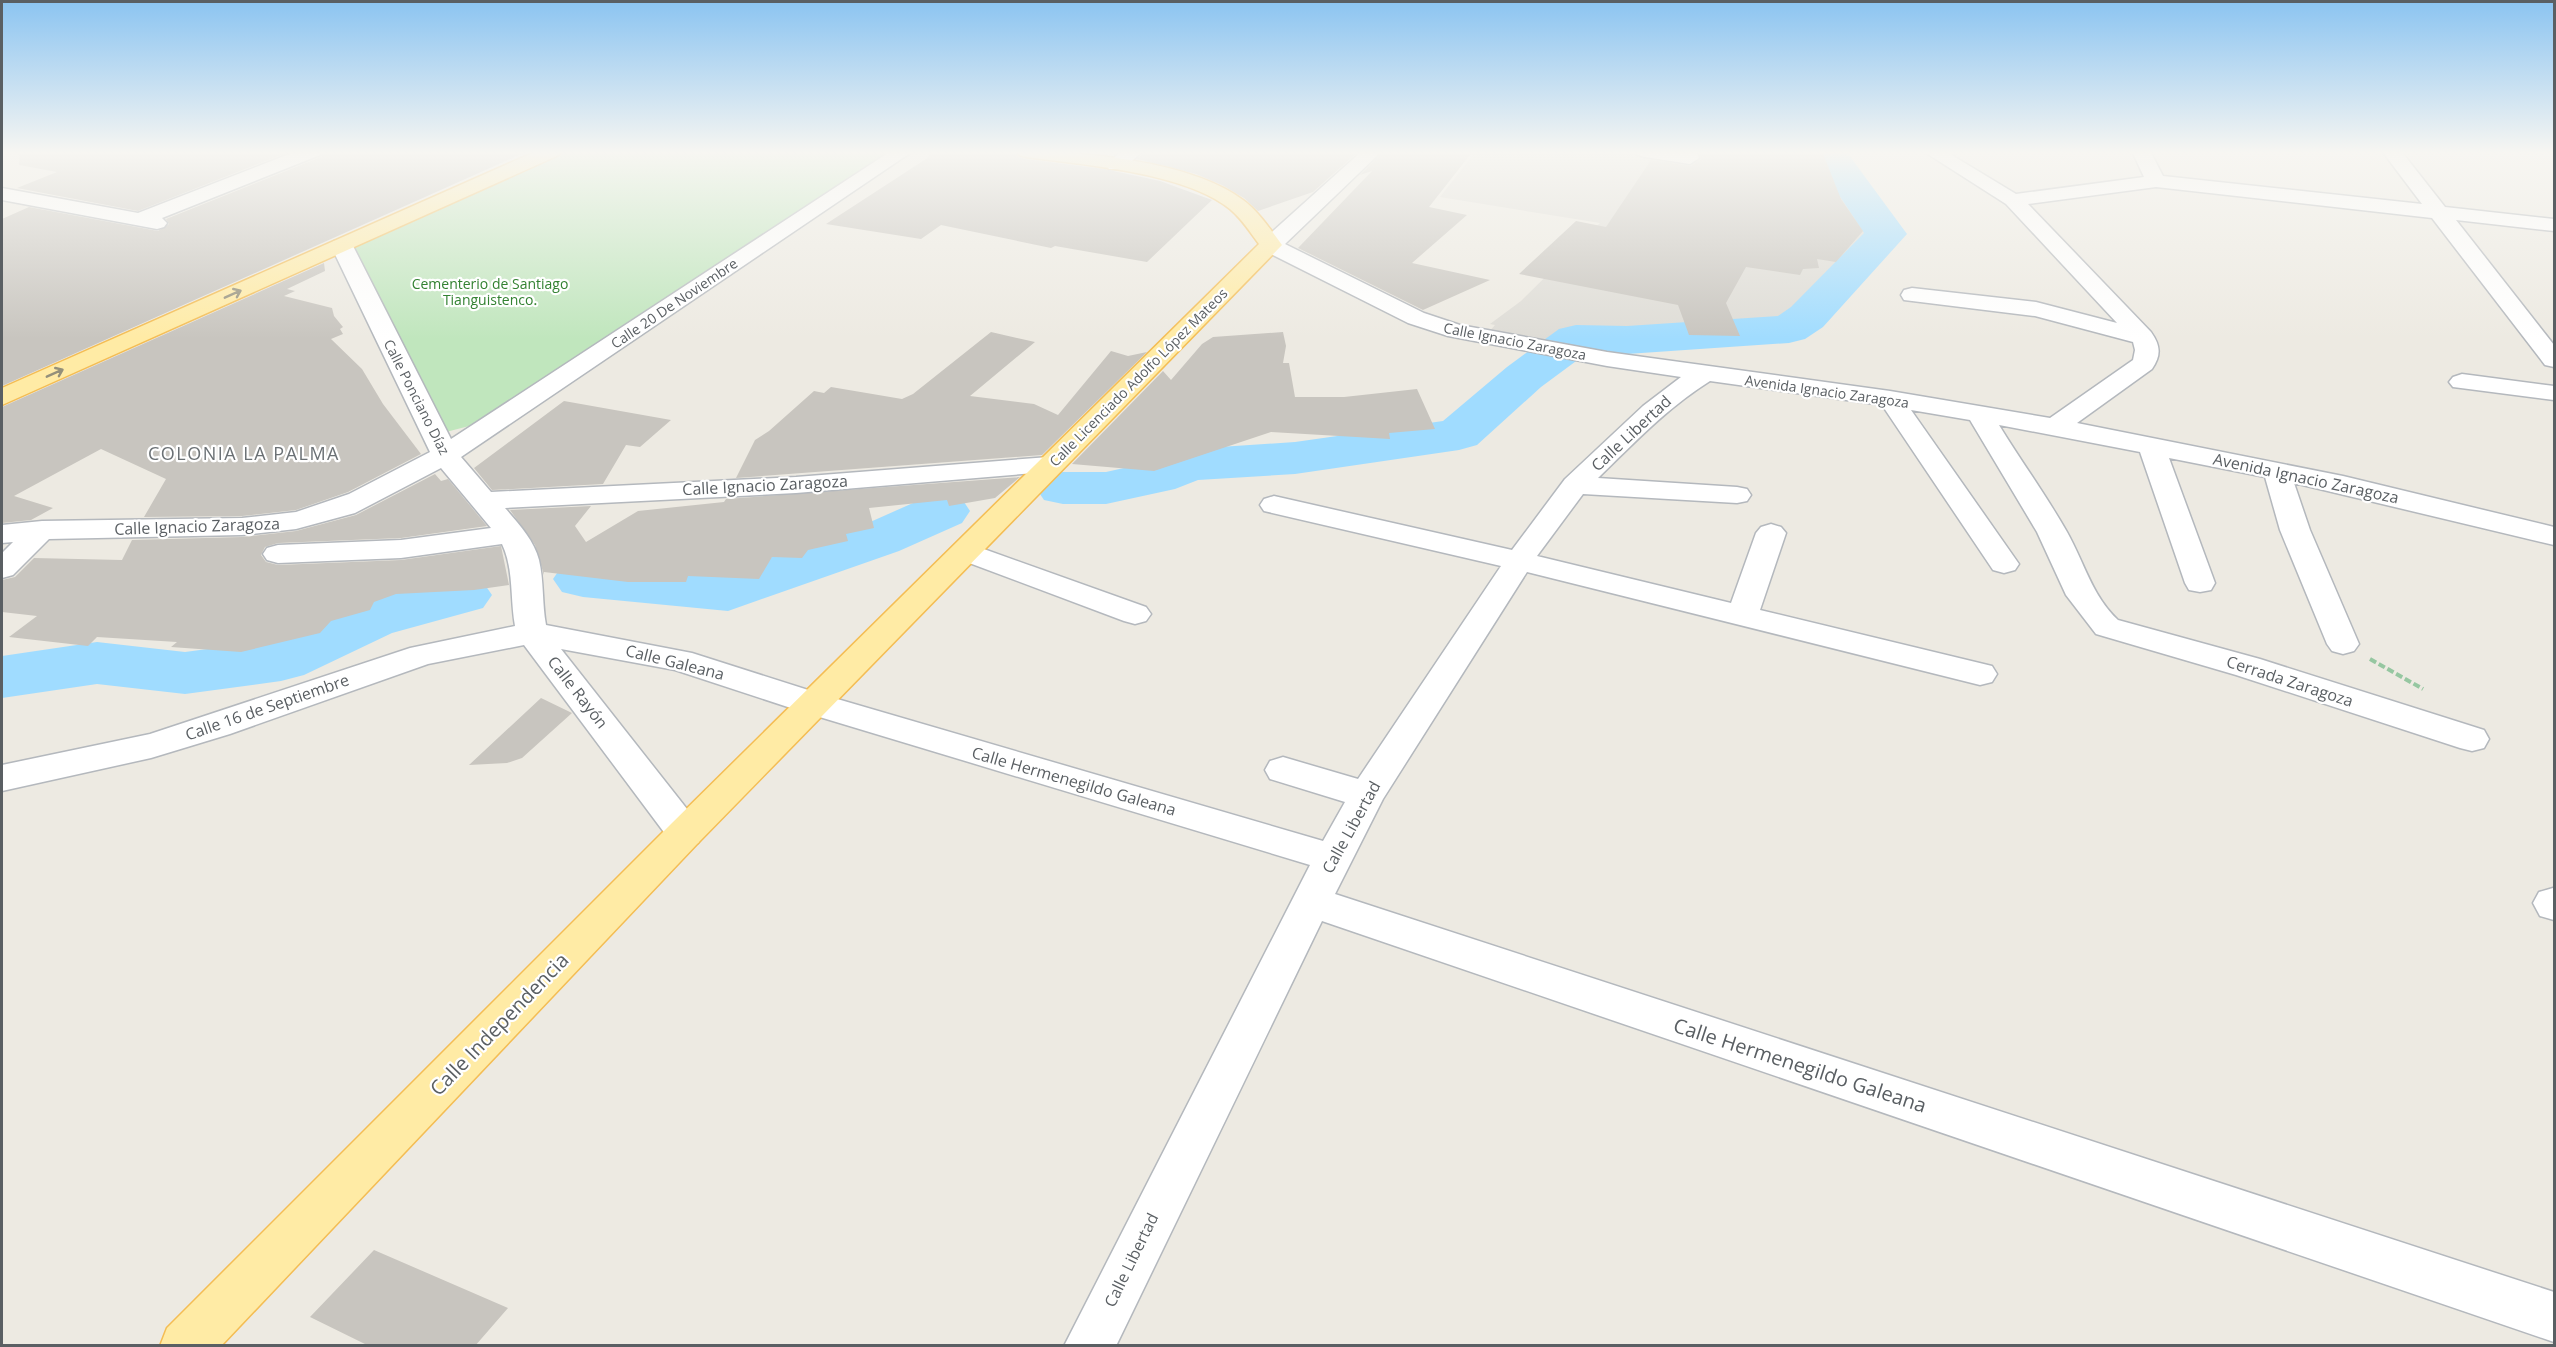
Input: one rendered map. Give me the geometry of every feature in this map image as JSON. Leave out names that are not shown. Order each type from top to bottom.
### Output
[{"type":"main road","points":[[2,397],[413,214]]},
{"type":"main road","points":[[1244,214],[1271,245]]},
{"type":"main road","name":"Calle Licenciado Adolfo López Mateos","points":[[814,704],[967,552],[1049,465],[1271,245]]},
{"type":"main road","name":"Calle Independencia","points":[[185,1346],[685,833],[814,704]]},
{"type":"street","points":[[109,214],[148,221],[163,214]]},
{"type":"street","name":"Calle 20 De Noviembre","points":[[445,455],[809,214]]},
{"type":"street","points":[[1271,245],[1305,214]]},
{"type":"street","points":[[2026,214],[2143,337],[2148,348],[2148,357],[2143,364],[2055,427]]},
{"type":"street","points":[[2441,214],[2554,360]]},
{"type":"street","points":[[2456,214],[2554,225]]},
{"type":"street","name":"Calle Ignacio Zaragoza","points":[[1271,245],[1416,318],[1456,331],[1607,359],[1705,373]]},
{"type":"street","name":"Calle Ponciano Díaz","points":[[342,246],[445,455],[512,534]]},
{"type":"street","points":[[1912,295],[2036,309],[2143,337]]},
{"type":"street","name":"Avenida Ignacio Zaragoza","points":[[1705,373],[1890,399],[2055,427],[2397,497],[2554,536]]},
{"type":"street","name":"Calle Libertad","points":[[1089,1346],[1310,901],[1367,795],[1439,681],[1519,561],[1575,485],[1660,404],[1705,373]]},
{"type":"street","points":[[2462,382],[2554,393]]},
{"type":"street","points":[[1890,399],[2004,564]]},
{"type":"street","name":"Cerrada Zaragoza","points":[[1979,414],[2051,532],[2087,605],[2095,617],[2107,627],[2248,667],[2472,739]]},
{"type":"street","points":[[2151,446],[2200,583]]},
{"type":"street","name":"Calle Ignacio Zaragoza","points":[[2,534],[42,530],[249,526],[286,523],[339,508],[445,455]]},
{"type":"street","name":"Calle Ignacio Zaragoza","points":[[482,501],[796,485],[1049,465]]},
{"type":"street","points":[[2277,472],[2295,530],[2343,644]]},
{"type":"street","points":[[1575,485],[1737,495]]},
{"type":"street","points":[[1274,505],[1519,561],[1980,674]]},
{"type":"street","points":[[2,569],[42,530]]},
{"type":"street","points":[[1742,617],[1771,533]]},
{"type":"street","points":[[278,554],[390,550],[512,534]]},
{"type":"street","name":"Calle Rayón","points":[[512,534],[524,559],[526,602],[532,633],[685,833]]},
{"type":"street","points":[[967,552],[1135,614]]},
{"type":"street","name":"Calle Galeana","points":[[532,633],[680,660],[814,704]]},
{"type":"street","name":"Calle 16 de Septiembre","points":[[2,778],[151,746],[218,726],[421,655],[532,633]]},
{"type":"street","name":"Calle Hermenegildo Galeana","points":[[814,704],[1333,858]]},
{"type":"street","points":[[1283,770],[1367,795]]},
{"type":"street","name":"Calle Hermenegildo Galeana","points":[[1310,901],[2554,1317]]},
{"type":"path","points":[[2343,644],[2425,690]]},
{"type":"shaded area","points":[[1544,214],[1861,214],[1873,231],[1841,273],[1784,327],[1740,336],[1563,330],[1562,342],[1489,332],[1495,325],[1490,324],[1521,301],[1600,223]]},
{"type":"green space","name":"Cementerio de Santiago Tianguistenco.","points":[[409,214],[795,214],[473,425],[446,432],[347,247],[358,237]]},
{"type":"building","points":[[14,214],[66,214],[158,231],[169,224],[166,219],[179,214],[387,214],[2,386],[2,219]]},
{"type":"building","points":[[842,214],[1197,214],[1147,262],[1055,246],[1051,248],[941,225],[921,239],[826,224]]},
{"type":"building","points":[[1331,214],[1462,214],[1467,215],[1412,263],[1490,280],[1423,310],[1298,248]]},
{"type":"building","points":[[1615,214],[1851,214],[1863,231],[1836,262],[1817,259],[1819,268],[1803,269],[1800,275],[1746,267],[1726,303],[1740,336],[1689,335],[1678,305],[1519,274],[1576,221],[1606,227]]},
{"type":"building","points":[[324,263],[325,271],[287,289],[295,291],[284,296],[332,308],[334,316],[343,327],[340,329],[343,334],[331,339],[362,369],[383,404],[421,454],[348,492],[296,510],[242,516],[144,517],[166,479],[101,449],[14,496],[53,508],[31,520],[2,523],[2,407]]},
{"type":"building","points":[[991,332],[1035,342],[970,396],[1034,404],[1058,415],[1111,351],[1128,356],[1147,352],[1042,455],[736,478],[755,440],[769,431],[814,391],[824,393],[831,387],[902,399],[913,394]]},
{"type":"building","points":[[1283,332],[1286,346],[1283,363],[1289,363],[1295,397],[1344,397],[1417,389],[1435,429],[1389,433],[1390,439],[1271,432],[1154,471],[1072,464],[1163,371],[1171,380],[1202,344],[1213,337]]},
{"type":"building","points":[[564,401],[671,420],[640,447],[626,445],[603,484],[492,490],[474,468]]},
{"type":"building","points":[[435,474],[441,481],[448,479],[487,526],[401,538],[278,543],[265,547],[261,555],[266,562],[278,565],[401,560],[501,546],[509,585],[474,590],[396,594],[374,602],[370,610],[331,621],[320,633],[241,652],[171,647],[177,642],[97,637],[88,646],[9,637],[37,616],[2,612],[2,580],[15,577],[34,558],[122,560],[132,540],[242,537],[296,531],[356,515]]},
{"type":"building","points":[[1020,477],[995,498],[949,506],[947,500],[869,508],[874,528],[846,534],[848,541],[808,550],[802,558],[772,557],[759,579],[688,576],[686,582],[628,582],[544,572],[544,575],[535,545],[510,510],[591,506],[575,526],[586,542],[638,511],[724,502],[726,499]]},
{"type":"building","points":[[541,698],[572,713],[522,758],[507,763],[469,765]]},
{"type":"building","points":[[374,1250],[508,1308],[475,1346],[369,1346],[310,1317]]},
{"type":"waterway","points":[[1063,488],[1106,488],[1156,478],[1190,465],[1295,458],[1459,434],[1524,377],[1576,339],[1627,340],[1789,329],[1807,317],[1886,234],[1871,214]]},
{"type":"waterway","points":[[583,579],[728,593],[879,539],[942,511]]},
{"type":"waterway","points":[[2,677],[97,663],[185,673],[281,660],[370,619],[462,595]]},
{"type":"district","name":"COLONIA LA PALMA","points":[[244,453]]}]
